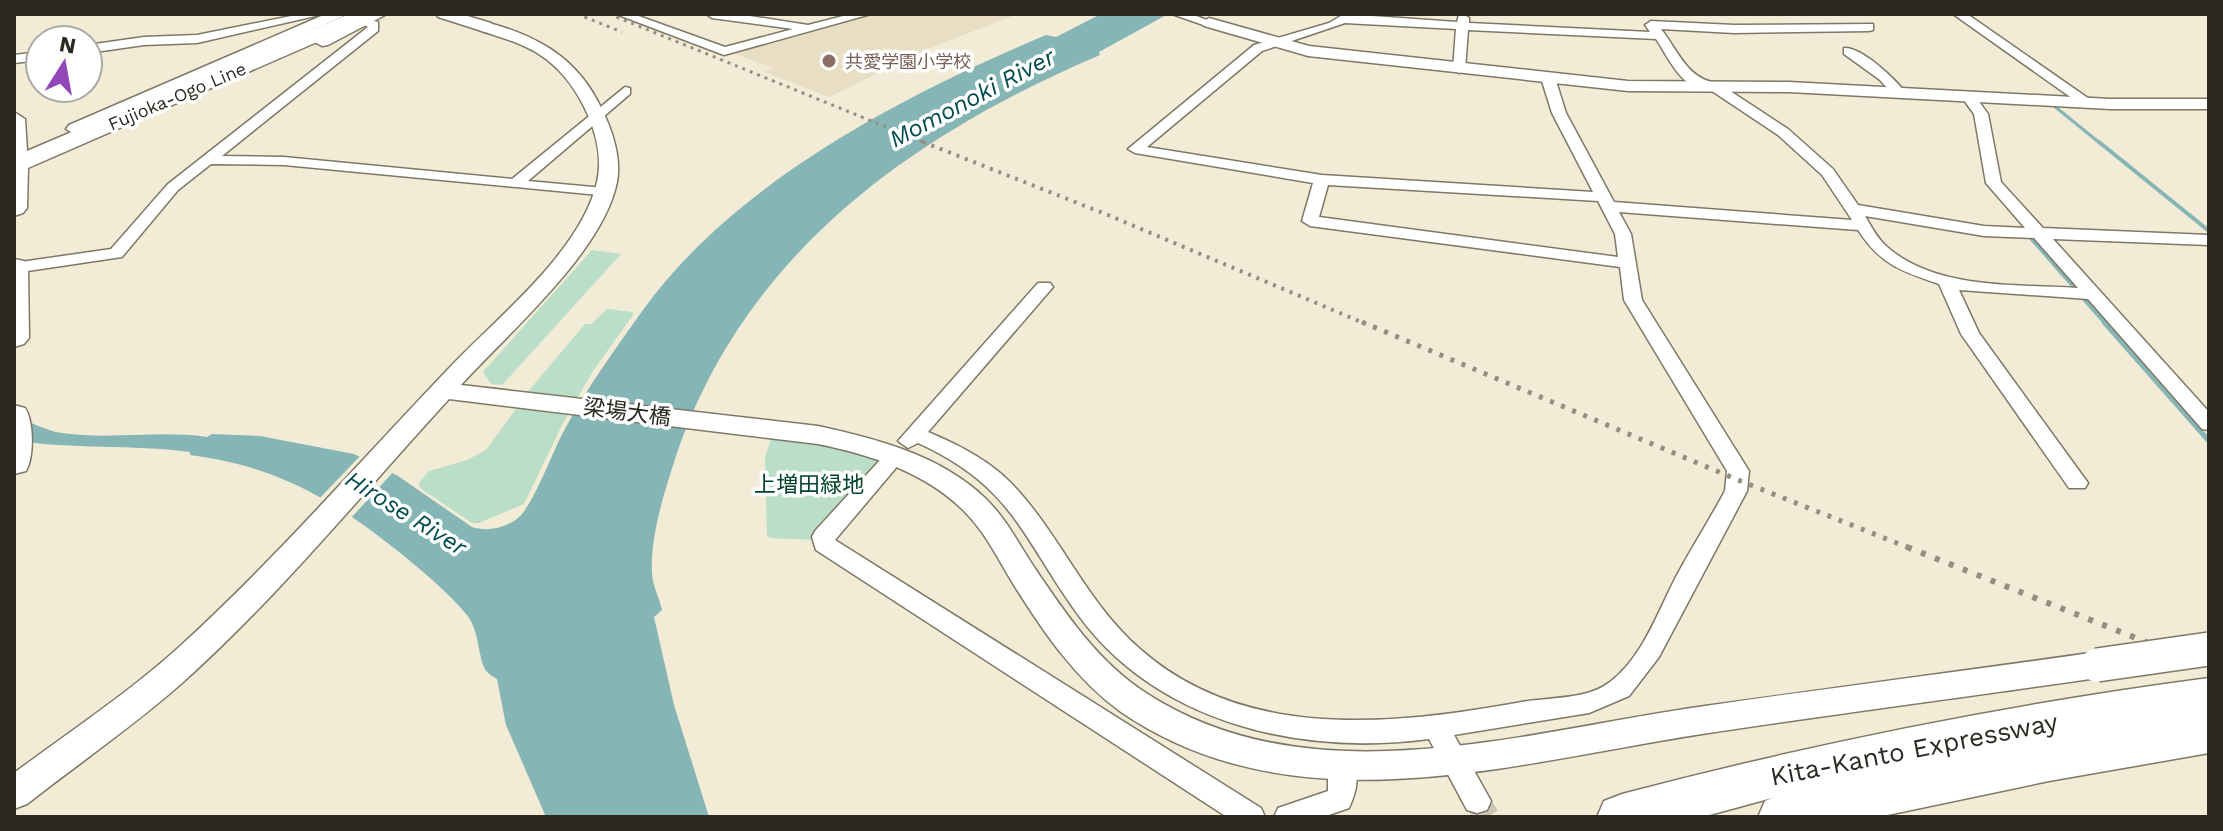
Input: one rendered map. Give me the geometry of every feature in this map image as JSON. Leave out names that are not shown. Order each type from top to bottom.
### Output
[{"type":"highway","name":"Kita-Kanto Expressway","points":[[1622,817],[1858,757],[2030,724],[2189,699]]},
{"type":"highway","name":"Kita-Kanto Expressway","points":[[1783,817],[1882,793],[2061,757],[2209,733]]},
{"type":"highway","points":[[1817,817],[1882,793]]},
{"type":"main road","points":[[455,15],[485,27]]},
{"type":"main road","name":"Fujioka-Ogo Line","points":[[15,159],[138,112],[348,18]]},
{"type":"main road","name":"Fujioka-Ogo Line","points":[[15,159],[76,129],[348,18]]},
{"type":"main road","points":[[14,119],[17,194],[14,208]]},
{"type":"main road","points":[[14,267],[14,338]]},
{"type":"main road","points":[[14,415],[14,463]]},
{"type":"street","points":[[622,14],[724,51],[865,14]]},
{"type":"street","points":[[712,14],[813,28]]},
{"type":"street","points":[[1178,14],[1308,51],[1628,86],[1709,86],[2088,103],[2208,105]]},
{"type":"street","points":[[1459,69],[1461,28],[1465,14]]},
{"type":"street","points":[[1959,14],[2088,103]]},
{"type":"street","points":[[485,27],[515,16]]},
{"type":"street","points":[[1863,226],[1606,201],[1322,180],[1135,149],[1258,48],[1349,17],[1461,28],[1652,25],[1734,29],[1869,27]]},
{"type":"street","points":[[14,267],[116,253],[173,187],[369,33],[374,25],[348,18],[197,39],[104,47]]},
{"type":"street","points":[[1652,25],[1677,67],[1794,141],[1828,172],[1878,248],[1902,266],[1947,283],[2092,294]]},
{"type":"street","points":[[14,793],[141,699],[215,632],[396,443],[581,236],[604,193],[609,166],[608,147],[595,115],[580,85],[559,61],[532,44],[485,27]]},
{"type":"street","points":[[1848,51],[1885,77],[1899,93]]},
{"type":"street","points":[[1044,287],[912,437],[950,451],[1000,486],[1049,549],[1082,602],[1111,637],[1142,665],[1176,688],[1226,710],[1304,730],[1367,735],[1438,729],[1576,704],[1617,692],[1660,633],[1736,491],[1738,471],[1638,310],[1630,290],[1623,234],[1559,113],[1548,78]]},
{"type":"street","points":[[515,184],[625,91]]},
{"type":"street","points":[[1968,96],[1981,114],[1994,183],[2206,416]]},
{"type":"street","points":[[208,160],[284,161],[604,193]]},
{"type":"street","points":[[1322,180],[1310,221],[1626,263]]},
{"type":"street","points":[[1853,209],[1976,231],[2209,240]]},
{"type":"street","points":[[1947,283],[1970,334],[2077,483]]},
{"type":"street","name":"梁場大橋","points":[[442,390],[761,428],[858,443],[909,461],[939,478],[991,522],[1071,643],[1112,685],[1137,704],[1177,726],[1239,750],[1284,760],[1342,766],[1416,765],[1693,722],[2209,649]]},
{"type":"street","points":[[888,464],[823,537],[824,544],[1251,817]]},
{"type":"street","points":[[1438,729],[1477,801]]},
{"type":"street","points":[[1288,817],[1339,799],[1344,785],[1342,766]]},
{"type":"shaded area","name":"共愛学園小学校","points":[[872,14],[1018,14],[927,49],[829,97],[764,72],[774,68],[735,54]]},
{"type":"green space","points":[[592,250],[621,254],[502,385],[491,384],[483,372]]},
{"type":"green space","points":[[607,309],[633,312],[633,315],[593,371],[562,425],[524,504],[479,523],[472,523],[420,488],[419,483],[429,471],[467,460],[486,450],[531,388],[585,324],[591,324]]},
{"type":"green space","name":"上増田緑地","points":[[772,436],[827,445],[884,460],[814,540],[771,538],[767,536],[765,457]]},
{"type":"water","points":[[1101,14],[1168,14],[1099,52],[1100,55],[964,123],[901,164],[843,210],[790,261],[744,319],[706,384],[667,485],[658,518],[652,567],[662,610],[654,617],[674,705],[709,817],[546,817],[506,725],[497,679],[484,667],[467,615],[394,548],[323,499],[274,476],[220,460],[190,455],[190,452],[14,440],[14,416],[50,430],[80,435],[260,436],[354,454],[398,476],[472,527],[502,527],[518,518],[531,501],[575,412],[643,310],[681,264],[725,221],[826,147],[880,115],[992,59],[1046,35],[1056,37]]},
{"type":"pier","points":[[362,454],[395,470],[350,519],[318,500]]},
{"type":"waterway","points":[[2053,105],[2101,144]]},
{"type":"waterway","points":[[2099,142],[2209,231]]},
{"type":"waterway","points":[[2031,238],[2073,286]]},
{"type":"waterway","points":[[2083,298],[2106,324]]},
{"type":"waterway","points":[[2104,322],[2209,441]]},
{"type":"tunnel","points":[[1477,801],[1487,817]]},
{"type":"railway","points":[[577,14],[622,32]]},
{"type":"railway","points":[[609,14],[926,143]]},
{"type":"railway","points":[[926,143],[1108,215],[1366,324]]},
{"type":"railway","points":[[1362,322],[1738,480],[1912,549]]},
{"type":"railway","points":[[1907,547],[2209,667]]},
{"type":"place","name":"共愛学園小学校","points":[[829,61]]},
{"type":"water label","name":"Momonoki River","points":[[972,98]]},
{"type":"water label","name":"Hirose River","points":[[406,513]]}]
